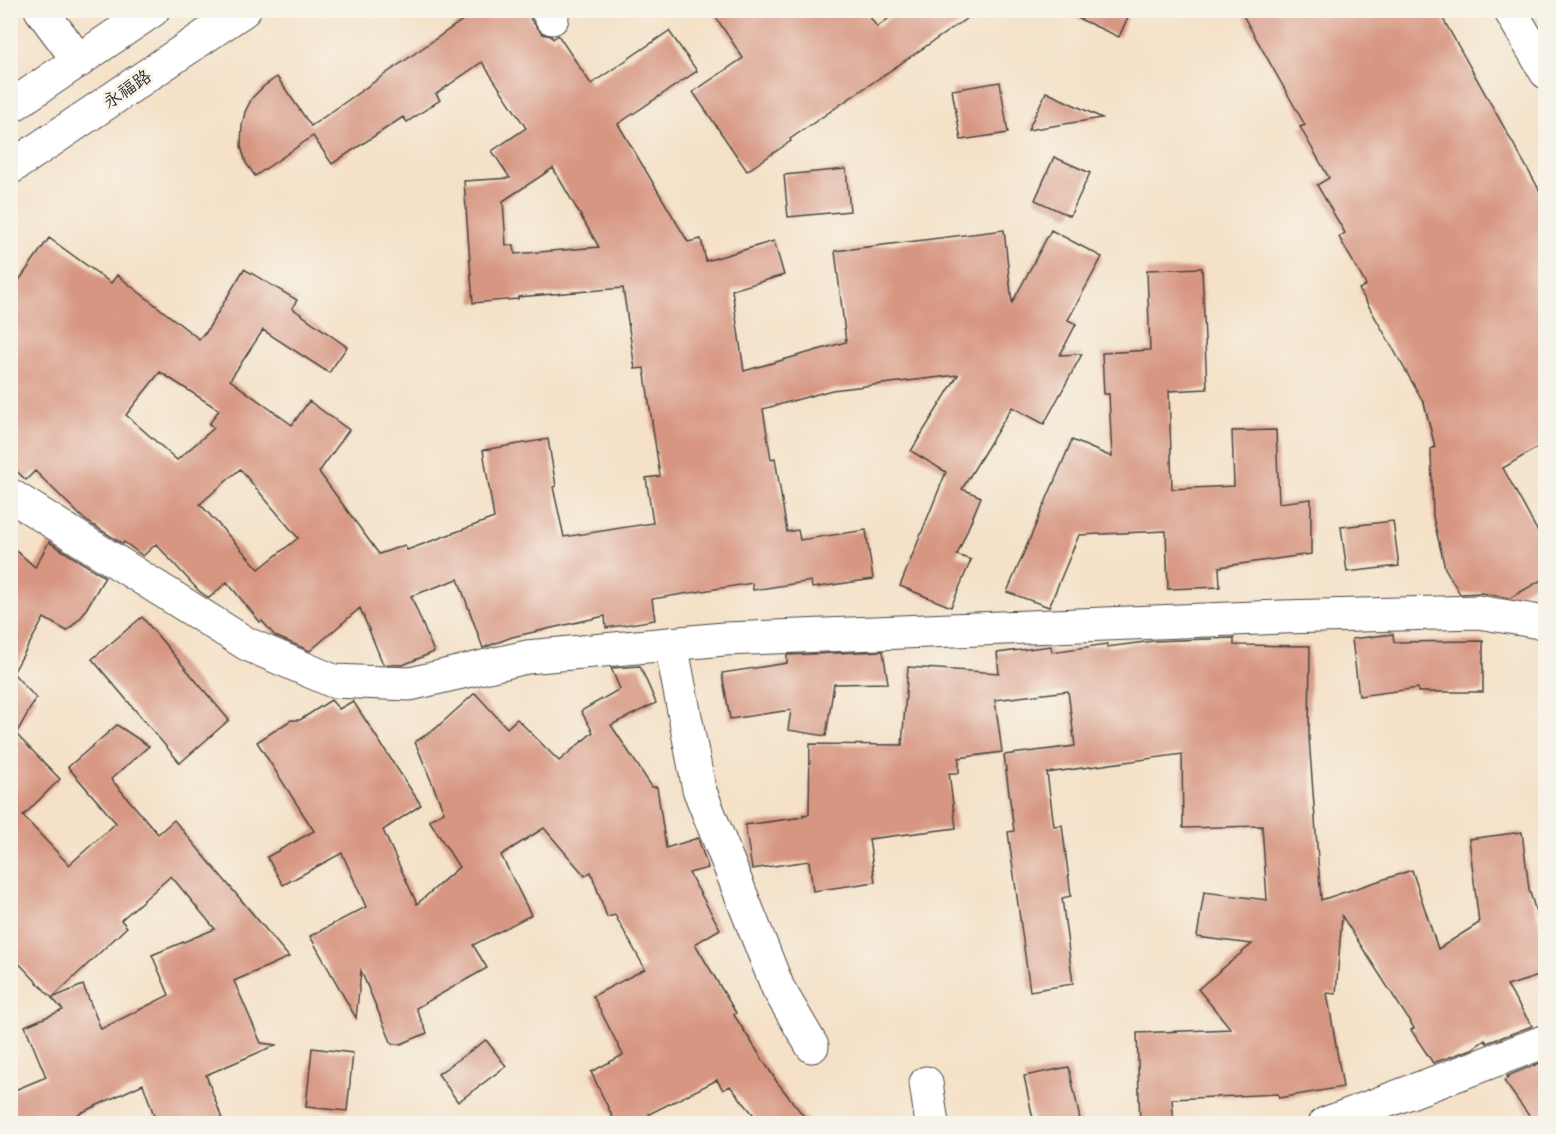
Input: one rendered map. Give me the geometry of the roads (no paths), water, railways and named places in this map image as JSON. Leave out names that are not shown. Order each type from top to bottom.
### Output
[{"type":"street","points":[[40,10],[79,60]]},
{"type":"street","points":[[10,107],[153,10]]},
{"type":"street","name":"永福路","points":[[10,168],[244,10]]},
{"type":"street","points":[[1510,10],[1545,72]]},
{"type":"street","points":[[10,495],[247,644],[333,681],[410,684],[527,657],[748,638],[1305,616],[1478,612],[1545,623]]},
{"type":"street","points":[[671,644],[699,789],[778,988],[812,1046]]},
{"type":"street","points":[[1325,1124],[1545,1041]]},
{"type":"street","points":[[926,1083],[932,1124]]}]
